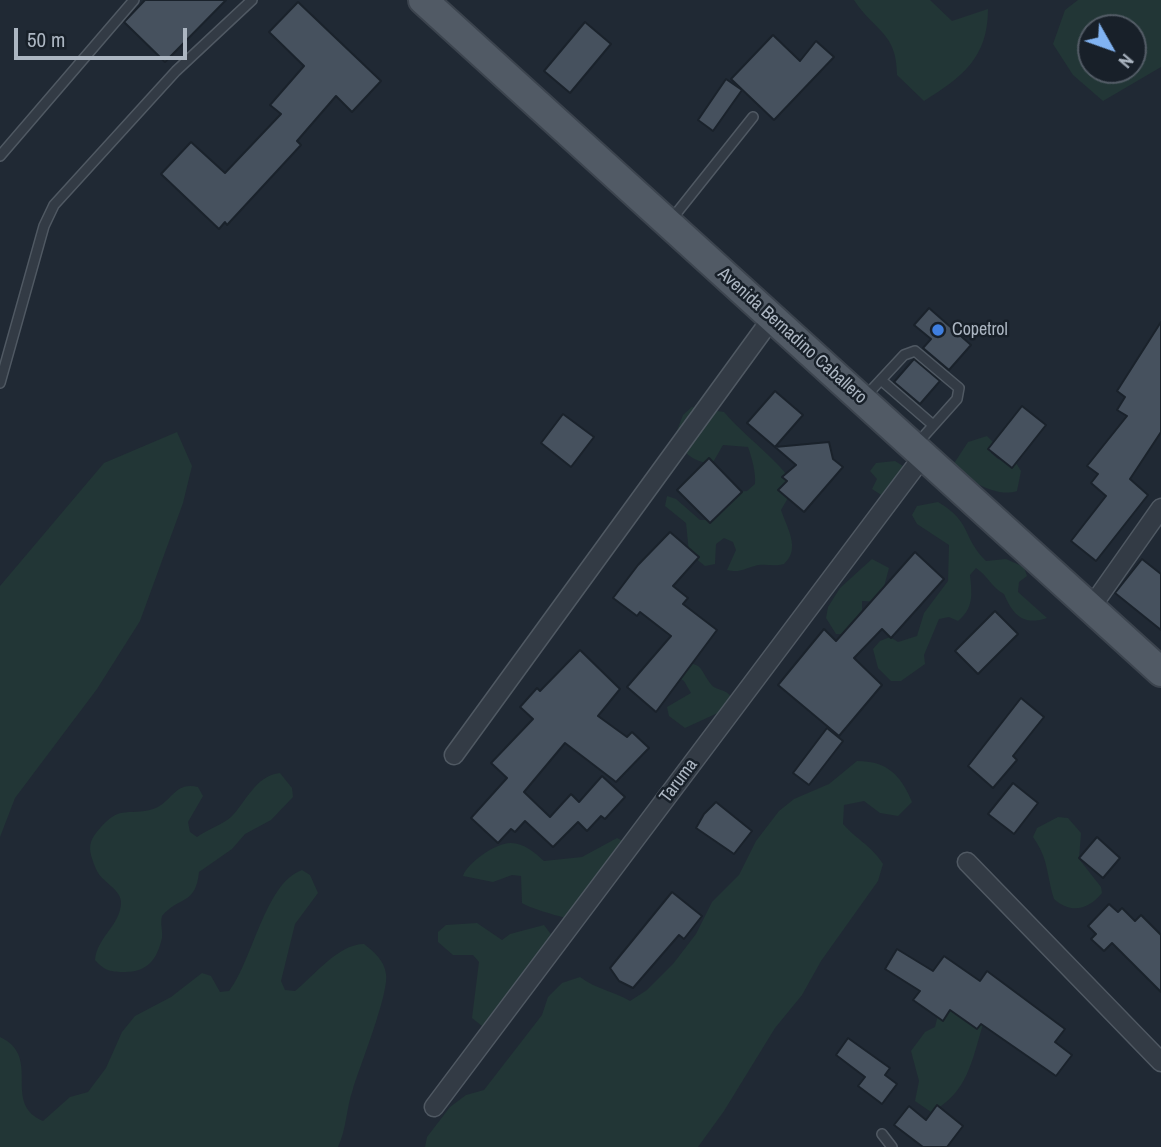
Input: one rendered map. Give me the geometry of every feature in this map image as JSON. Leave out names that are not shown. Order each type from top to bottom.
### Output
[{"type":"main road","name":"Avenida Bernadino Caballero","points":[[423,0],[772,318],[872,389],[1161,672]]},
{"type":"street","points":[[454,755],[772,318]]},
{"type":"street","name":"Taruma","points":[[434,1107],[924,442]]},
{"type":"street","points":[[1092,606],[1161,508]]},
{"type":"street","points":[[967,862],[1161,1062]]},
{"type":"lane","points":[[0,156],[134,0]]},
{"type":"lane","points":[[0,383],[44,226],[54,205],[176,71],[252,0]]},
{"type":"lane","points":[[668,223],[753,117]]},
{"type":"lane","points":[[872,389],[904,355],[915,351],[958,388],[957,399],[924,442]]},
{"type":"lane","points":[[882,1134],[892,1147]]},
{"type":"green space","points":[[854,0],[930,0],[952,21],[988,9],[987,26],[978,53],[970,64],[950,83],[924,101],[897,75],[896,61],[889,41]]},
{"type":"green space","points":[[1078,0],[1161,0],[1161,67],[1147,75],[1147,14],[1077,14],[1077,78],[1053,44],[1065,10]]},
{"type":"green space","points":[[1083,84],[1132,84],[1103,101]]},
{"type":"green space","points":[[692,407],[724,412],[779,466],[795,486],[781,510],[792,545],[792,552],[784,564],[758,565],[738,571],[727,570],[736,550],[733,542],[724,538],[716,544],[715,564],[705,566],[689,553],[686,523],[665,506],[667,496],[676,499],[700,520],[710,520],[737,492],[747,491],[755,484],[748,447],[723,445],[712,464],[699,461],[684,451],[676,433],[683,415]]},
{"type":"green space","points":[[177,432],[192,466],[183,503],[140,621],[97,689],[15,798],[0,837],[0,586],[104,463]]},
{"type":"green space","points":[[987,436],[994,443],[991,453],[998,459],[1016,463],[1021,471],[1017,491],[1009,493],[991,490],[953,465],[968,442]]},
{"type":"green space","points":[[895,461],[903,466],[905,476],[889,500],[872,489],[877,479],[870,471],[876,463]]},
{"type":"green space","points":[[938,502],[962,523],[986,561],[1006,559],[1024,567],[1027,576],[1019,582],[1018,592],[1047,618],[1031,621],[1020,617],[1011,608],[1004,594],[976,568],[970,575],[971,600],[967,611],[958,621],[949,617],[939,619],[924,655],[925,664],[901,681],[891,681],[878,668],[873,649],[880,641],[890,637],[898,642],[917,636],[924,613],[948,581],[949,545],[917,524],[912,515],[917,506]]},
{"type":"green space","points":[[872,559],[889,568],[880,602],[862,601],[862,612],[845,634],[836,634],[826,618],[828,607],[840,588]]},
{"type":"green space","points":[[680,659],[700,667],[713,686],[728,693],[732,699],[722,711],[685,728],[669,716],[667,707],[691,693],[684,681],[671,673]]},
{"type":"green space","points":[[857,761],[877,764],[892,771],[903,784],[912,802],[898,816],[880,813],[864,801],[844,805],[843,824],[874,852],[883,864],[878,881],[821,961],[802,995],[775,1028],[724,1111],[698,1147],[425,1147],[427,1137],[450,1107],[466,1095],[484,1090],[542,1015],[548,997],[562,983],[580,977],[630,1001],[647,990],[673,964],[696,934],[712,902],[739,875],[756,841],[779,811],[794,799],[829,784]]},
{"type":"green space","points":[[280,773],[292,788],[293,797],[271,820],[245,834],[232,849],[199,872],[197,883],[190,895],[162,916],[162,938],[150,963],[139,970],[125,972],[102,967],[95,960],[97,952],[117,918],[121,902],[117,893],[98,874],[91,856],[91,842],[103,824],[117,814],[153,809],[184,787],[198,787],[203,796],[188,822],[190,832],[197,837],[231,817],[264,779]]},
{"type":"green space","points":[[1058,817],[1068,818],[1081,833],[1079,859],[1101,887],[1102,893],[1097,899],[1079,908],[1067,907],[1054,899],[1045,860],[1033,837],[1037,828]]},
{"type":"green space","points":[[617,838],[625,842],[597,875],[601,885],[567,918],[522,903],[521,876],[512,875],[493,882],[463,876],[476,860],[505,844],[516,843],[544,861],[582,857]]},
{"type":"green space","points":[[302,870],[310,875],[318,893],[295,924],[281,981],[285,990],[295,991],[327,962],[354,945],[364,944],[371,950],[381,960],[386,974],[379,1013],[351,1096],[338,1147],[0,1147],[0,1037],[12,1046],[19,1056],[25,1103],[31,1113],[43,1121],[70,1097],[88,1092],[106,1068],[122,1032],[135,1016],[171,997],[202,973],[211,976],[220,992],[229,991],[278,890],[289,878]]},
{"type":"green space","points":[[477,923],[502,940],[510,934],[544,925],[556,941],[487,1030],[472,1018],[479,962],[473,955],[453,955],[438,942],[438,932],[446,925]]},
{"type":"green space","points":[[942,999],[983,1024],[971,1063],[960,1086],[943,1105],[931,1112],[915,1101],[919,1081],[911,1051],[925,1032],[935,1027]]},
{"type":"building","points":[[145,0],[226,0],[165,62],[124,22]]},
{"type":"building","points":[[298,2],[381,81],[352,112],[336,96],[297,141],[301,145],[227,225],[225,222],[219,229],[161,174],[191,142],[225,173],[281,114],[270,105],[304,66],[269,32]]},
{"type":"building","points":[[585,22],[611,44],[570,93],[544,71]]},
{"type":"building","points":[[773,35],[800,61],[816,41],[834,57],[774,120],[731,79]]},
{"type":"building","points":[[726,79],[742,90],[713,131],[698,120]]},
{"type":"building","name":"Copetrol","points":[[929,308],[971,345],[949,370],[923,348],[931,339],[914,325]]},
{"type":"building","points":[[1161,322],[1161,432],[1130,479],[1148,495],[1096,561],[1071,541],[1106,496],[1091,483],[1098,474],[1087,466],[1127,416],[1117,410],[1125,397],[1117,391]]},
{"type":"building","points":[[914,359],[940,381],[920,404],[894,382]]},
{"type":"building","points":[[775,391],[803,415],[775,447],[747,423]]},
{"type":"building","points":[[1022,406],[1046,425],[1012,468],[988,449]]},
{"type":"building","points":[[563,414],[594,437],[571,467],[541,443]]},
{"type":"building","points":[[829,442],[833,459],[843,467],[804,512],[778,490],[787,481],[782,477],[796,465],[775,447]]},
{"type":"building","points":[[709,458],[742,492],[710,523],[677,490]]},
{"type":"building","points":[[670,532],[699,557],[673,586],[688,598],[683,604],[717,630],[656,712],[627,687],[671,636],[640,612],[637,616],[613,598],[638,565]]},
{"type":"building","points":[[915,552],[944,579],[891,638],[882,629],[854,658],[882,685],[839,736],[778,685],[824,629],[836,641]]},
{"type":"building","points":[[1142,559],[1161,574],[1161,630],[1115,593]]},
{"type":"building","points":[[995,611],[1018,634],[978,674],[955,651]]},
{"type":"building","points":[[580,650],[620,689],[598,716],[627,737],[632,732],[649,748],[616,782],[565,743],[524,792],[550,817],[571,794],[579,802],[602,776],[625,797],[605,819],[601,816],[587,831],[578,822],[553,847],[525,821],[515,832],[511,829],[498,843],[471,818],[507,778],[491,763],[533,719],[520,707],[537,688],[540,691]]},
{"type":"building","points":[[1021,698],[1044,717],[1013,756],[1017,760],[993,788],[968,766]]},
{"type":"building","points":[[827,728],[843,741],[809,785],[793,773]]},
{"type":"building","points":[[1013,783],[1038,803],[1014,834],[988,814]]},
{"type":"building","points":[[716,802],[752,831],[734,854],[696,828],[704,814]]},
{"type":"building","points":[[1097,837],[1120,858],[1103,878],[1079,858]]},
{"type":"building","points":[[672,892],[702,916],[684,939],[679,935],[633,988],[619,981],[610,968]]},
{"type":"building","points":[[1109,904],[1118,912],[1122,908],[1135,921],[1141,915],[1161,935],[1161,992],[1112,943],[1104,951],[1091,939],[1096,934],[1088,926]]},
{"type":"building","points":[[897,949],[933,971],[944,956],[980,981],[987,971],[1065,1029],[1055,1042],[1072,1055],[1056,1076],[981,1024],[977,1029],[950,1010],[943,1021],[913,1000],[920,991],[885,969]]},
{"type":"building","points":[[848,1038],[890,1068],[885,1075],[897,1084],[882,1104],[858,1086],[865,1077],[836,1055]]},
{"type":"building","points":[[937,1105],[963,1126],[947,1147],[923,1147],[894,1125],[909,1106],[926,1120]]},
{"type":"place","name":"Copetrol","points":[[938,330]]}]
